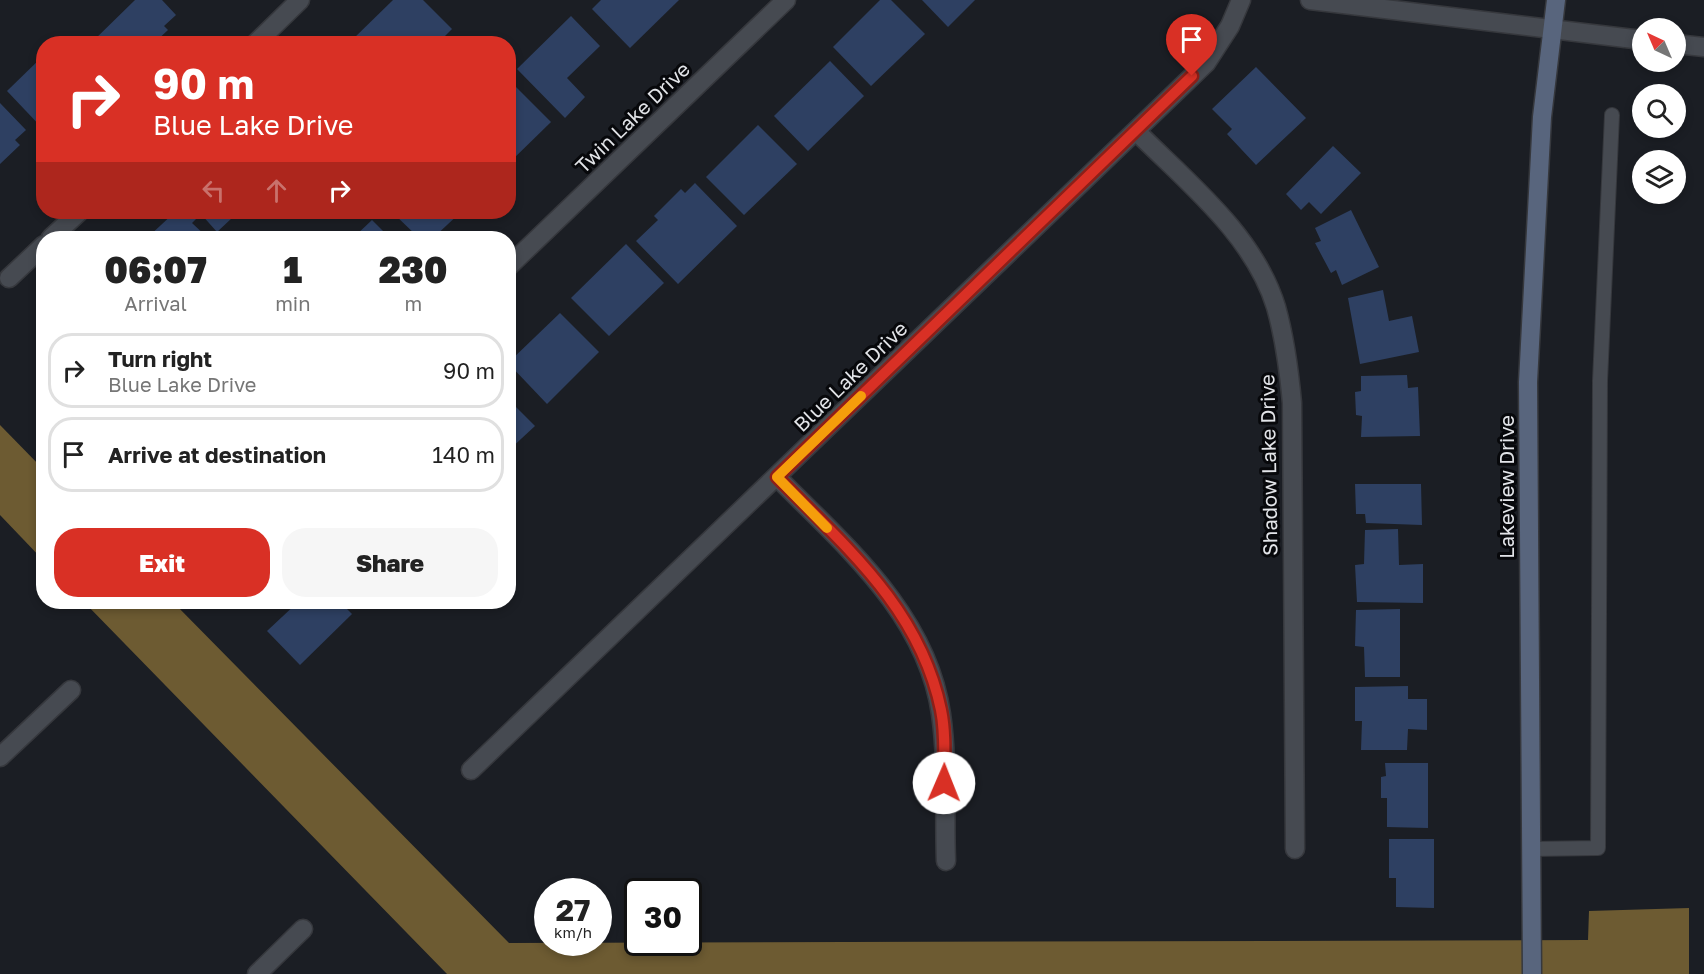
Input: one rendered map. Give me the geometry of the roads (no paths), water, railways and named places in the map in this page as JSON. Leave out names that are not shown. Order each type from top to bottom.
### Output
[{"type":"street","points":[[263,36],[300,0]]},
{"type":"street","name":"Twin Lake Drive","points":[[516,259],[786,0]]},
{"type":"street","name":"Blue Lake Drive","points":[[471,770],[1137,132],[1206,63],[1230,26],[1241,0]]},
{"type":"street","points":[[1310,0],[1632,39]]},
{"type":"street","name":"Lakeview Drive","points":[[1532,974],[1528,382],[1542,117],[1556,0]]},
{"type":"street","points":[[1686,45],[1704,47]]},
{"type":"street","name":"Shadow Lake Drive","points":[[1137,132],[1218,213],[1251,256],[1275,306],[1288,359],[1292,403],[1295,849]]},
{"type":"street","points":[[59,231],[71,219]]},
{"type":"street","points":[[9,278],[36,253]]},
{"type":"street","points":[[777,477],[874,577],[894,601],[923,654],[941,711],[945,740],[946,861]]},
{"type":"street","points":[[0,757],[71,690]]},
{"type":"street","points":[[257,974],[303,929]]},
{"type":"lane","points":[[1531,849],[1598,848],[1600,381],[1612,115]]}]
